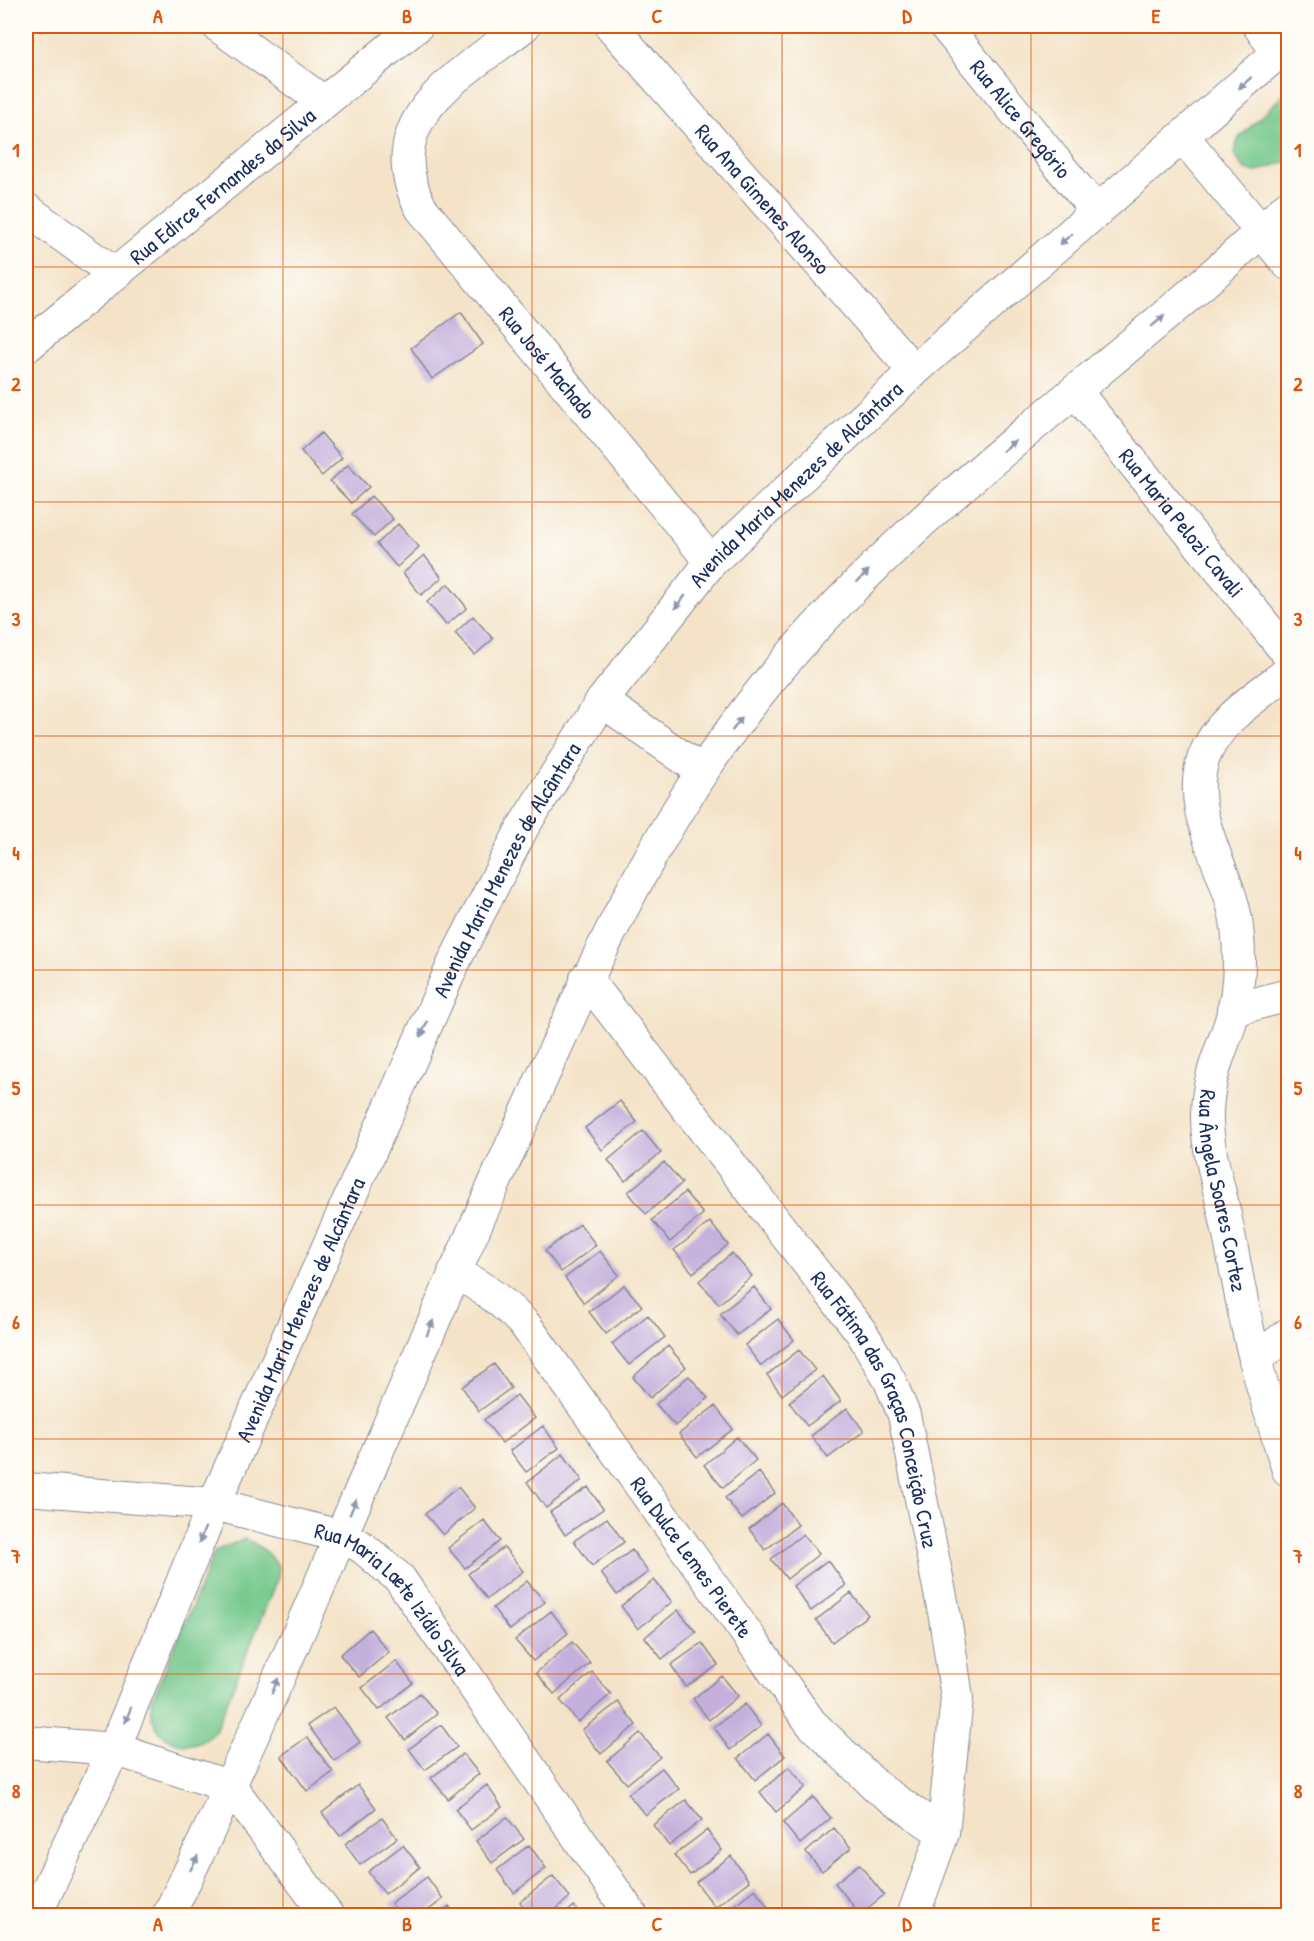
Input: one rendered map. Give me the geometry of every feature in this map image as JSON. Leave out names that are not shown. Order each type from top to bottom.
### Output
[{"type":"street","points":[[218,26],[324,102]]},
{"type":"street","name":"Rua Edirce Fernandes da Silva","points":[[26,347],[417,26]]},
{"type":"street","name":"Rua José Machado","points":[[524,26],[430,100],[414,124],[407,152],[409,181],[421,208],[711,562]]},
{"type":"street","name":"Rua Ana Gimenes Alonso","points":[[611,26],[914,371]]},
{"type":"street","name":"Rua Alice Gregório","points":[[945,26],[1097,212]]},
{"type":"street","points":[[1259,26],[1283,48]]},
{"type":"street","name":"Avenida Maria Menezes de Alcântara","points":[[35,1916],[114,1749],[214,1504],[456,958],[523,827],[602,701],[711,562],[914,371],[1184,138],[1283,48]]},
{"type":"street","points":[[1184,138],[1288,264]]},
{"type":"street","points":[[168,1916],[231,1787],[454,1272],[586,978],[635,880],[702,771],[763,688],[830,610],[902,537],[956,489],[1076,392],[1288,206]]},
{"type":"street","points":[[26,209],[115,274]]},
{"type":"street","name":"Rua Maria Pelozi Cavali","points":[[1076,392],[1288,654]]},
{"type":"street","name":"Rua Ângela Soares Cortez","points":[[1288,672],[1225,722],[1209,745],[1200,772],[1199,799],[1230,892],[1237,926],[1239,961],[1233,1010],[1215,1062],[1209,1089],[1207,1116],[1210,1143],[1255,1360],[1288,1470]]},
{"type":"street","points":[[602,701],[702,771]]},
{"type":"street","name":"Rua Fátima das Graças Conceição Cruz","points":[[586,978],[862,1333],[890,1381],[904,1415],[954,1664],[957,1698],[943,1833],[913,1916]]},
{"type":"street","points":[[1233,1010],[1288,995]]},
{"type":"street","name":"Rua Dulce Lemes Pierete","points":[[454,1272],[485,1288],[506,1304],[526,1326],[811,1723],[878,1788],[943,1833]]},
{"type":"street","points":[[1255,1360],[1288,1334]]},
{"type":"street","name":"Rua Maria Laete Izídio Silva","points":[[26,1489],[214,1504],[340,1536],[362,1547],[400,1579],[632,1916]]},
{"type":"street","points":[[26,1742],[114,1749],[231,1787],[328,1916]]},
{"type":"green space","points":[[1288,90],[1288,161],[1256,172],[1245,170],[1234,154],[1238,139]]},
{"type":"green space","points":[[244,1539],[260,1547],[271,1558],[279,1567],[278,1577],[215,1731],[194,1744],[172,1741],[156,1726],[151,1703],[215,1551]]},
{"type":"building","points":[[461,312],[483,344],[432,379],[411,348]]},
{"type":"building","points":[[321,433],[342,458],[322,476],[301,451]]},
{"type":"building","points":[[348,465],[369,487],[351,503],[330,481]]},
{"type":"building","points":[[371,496],[393,519],[374,537],[352,514]]},
{"type":"building","points":[[398,524],[419,547],[397,567],[377,544]]},
{"type":"building","points":[[424,555],[442,578],[421,595],[403,573]]},
{"type":"building","points":[[448,584],[467,608],[446,625],[427,602]]},
{"type":"building","points":[[473,616],[493,639],[475,655],[455,633]]},
{"type":"building","points":[[620,1101],[637,1122],[602,1150],[585,1128]]},
{"type":"building","points":[[643,1131],[661,1153],[625,1181],[608,1160]]},
{"type":"building","points":[[664,1162],[682,1183],[646,1214],[628,1192]]},
{"type":"building","points":[[685,1192],[703,1214],[670,1242],[652,1220]]},
{"type":"building","points":[[710,1222],[728,1245],[693,1273],[674,1250]]},
{"type":"building","points":[[580,1224],[596,1245],[561,1272],[545,1251]]},
{"type":"building","points":[[600,1251],[619,1275],[584,1303],[565,1278]]},
{"type":"building","points":[[732,1253],[752,1276],[719,1304],[699,1281]]},
{"type":"building","points":[[624,1285],[642,1306],[606,1334],[589,1312]]},
{"type":"building","points":[[754,1287],[771,1309],[737,1335],[720,1314]]},
{"type":"building","points":[[648,1315],[665,1337],[629,1365],[612,1344]]},
{"type":"building","points":[[778,1319],[794,1340],[761,1366],[745,1345]]},
{"type":"building","points":[[668,1346],[686,1367],[650,1398],[633,1377]]},
{"type":"building","points":[[799,1350],[815,1370],[782,1395],[767,1375]]},
{"type":"building","points":[[494,1364],[511,1388],[479,1411],[462,1387]]},
{"type":"building","points":[[689,1376],[708,1398],[675,1426],[656,1404]]},
{"type":"building","points":[[823,1376],[841,1401],[807,1426],[789,1402]]},
{"type":"building","points":[[517,1395],[535,1418],[502,1443],[484,1420]]},
{"type":"building","points":[[715,1406],[733,1429],[697,1457],[679,1434]]},
{"type":"building","points":[[847,1408],[864,1431],[828,1458],[811,1436]]},
{"type":"building","points":[[543,1426],[559,1448],[526,1472],[510,1451]]},
{"type":"building","points":[[737,1437],[756,1460],[723,1488],[704,1465]]},
{"type":"building","points":[[563,1454],[582,1480],[546,1508],[527,1482]]},
{"type":"building","points":[[759,1472],[775,1493],[742,1519],[725,1498]]},
{"type":"building","points":[[458,1487],[475,1508],[443,1535],[425,1514]]},
{"type":"building","points":[[588,1487],[603,1509],[565,1535],[550,1512]]},
{"type":"building","points":[[782,1503],[798,1525],[765,1550],[749,1529]]},
{"type":"building","points":[[607,1518],[624,1542],[592,1566],[574,1541]]},
{"type":"building","points":[[484,1520],[500,1541],[465,1568],[448,1548]]},
{"type":"building","points":[[803,1534],[819,1554],[787,1579],[771,1559]]},
{"type":"building","points":[[504,1547],[523,1571],[487,1599],[468,1574]]},
{"type":"building","points":[[632,1550],[648,1572],[617,1595],[601,1573]]},
{"type":"building","points":[[828,1560],[846,1585],[811,1611],[793,1586]]},
{"type":"building","points":[[654,1580],[672,1602],[638,1629],[621,1606]]},
{"type":"building","points":[[527,1581],[545,1602],[510,1630],[493,1608]]},
{"type":"building","points":[[851,1593],[868,1615],[832,1642],[816,1620]]},
{"type":"building","points":[[678,1610],[696,1632],[662,1659],[645,1637]]},
{"type":"building","points":[[551,1611],[568,1633],[533,1661],[515,1640]]},
{"type":"building","points":[[370,1629],[389,1652],[359,1677],[340,1655]]},
{"type":"building","points":[[572,1642],[590,1663],[554,1694],[536,1673]]},
{"type":"building","points":[[702,1643],[718,1665],[686,1687],[671,1665]]},
{"type":"building","points":[[396,1661],[413,1683],[379,1710],[362,1688]]},
{"type":"building","points":[[592,1672],[611,1694],[578,1722],[560,1700]]},
{"type":"building","points":[[722,1676],[738,1696],[709,1720],[693,1699]]},
{"type":"building","points":[[420,1693],[437,1714],[405,1740],[388,1718]]},
{"type":"building","points":[[618,1702],[636,1725],[601,1754],[582,1730]]},
{"type":"building","points":[[745,1704],[761,1726],[730,1750],[714,1727]]},
{"type":"building","points":[[334,1707],[360,1742],[334,1761],[308,1725]]},
{"type":"building","points":[[441,1725],[457,1747],[425,1770],[409,1749]]},
{"type":"building","points":[[640,1733],[660,1757],[627,1784],[607,1761]]},
{"type":"building","points":[[768,1734],[785,1756],[755,1780],[738,1758]]},
{"type":"building","points":[[307,1737],[333,1772],[307,1791],[281,1756]]},
{"type":"building","points":[[463,1754],[479,1774],[448,1799],[431,1778]]},
{"type":"building","points":[[789,1767],[806,1787],[776,1812],[760,1792]]},
{"type":"building","points":[[662,1768],[679,1789],[645,1815],[628,1794]]},
{"type":"building","points":[[358,1785],[376,1808],[340,1836],[322,1813]]},
{"type":"building","points":[[487,1785],[502,1807],[471,1830],[455,1809]]},
{"type":"building","points":[[813,1797],[831,1818],[800,1844],[783,1823]]},
{"type":"building","points":[[686,1800],[702,1820],[669,1846],[653,1825]]},
{"type":"building","points":[[507,1817],[524,1839],[492,1863],[476,1841]]},
{"type":"building","points":[[382,1818],[397,1838],[360,1865],[345,1844]]},
{"type":"building","points":[[834,1828],[851,1848],[822,1871],[806,1852]]},
{"type":"building","points":[[707,1830],[722,1850],[690,1875],[674,1855]]},
{"type":"building","points":[[403,1845],[420,1867],[385,1894],[368,1872]]},
{"type":"building","points":[[529,1845],[546,1868],[514,1893],[497,1870]]},
{"type":"building","points":[[731,1856],[749,1881],[715,1907],[696,1882]]},
{"type":"building","points":[[859,1864],[884,1895],[860,1914],[835,1883]]},
{"type":"building","points":[[553,1876],[570,1897],[548,1916],[531,1916],[520,1902]]},
{"type":"building","points":[[427,1877],[443,1899],[421,1916],[400,1916],[391,1903]]},
{"type":"building","points":[[755,1889],[771,1911],[765,1916],[720,1916]]},
{"type":"building","points":[[804,1905],[813,1916],[792,1916]]},
{"type":"building","points":[[449,1906],[456,1916],[437,1916]]},
{"type":"building","points":[[574,1906],[581,1916],[562,1916]]}]
